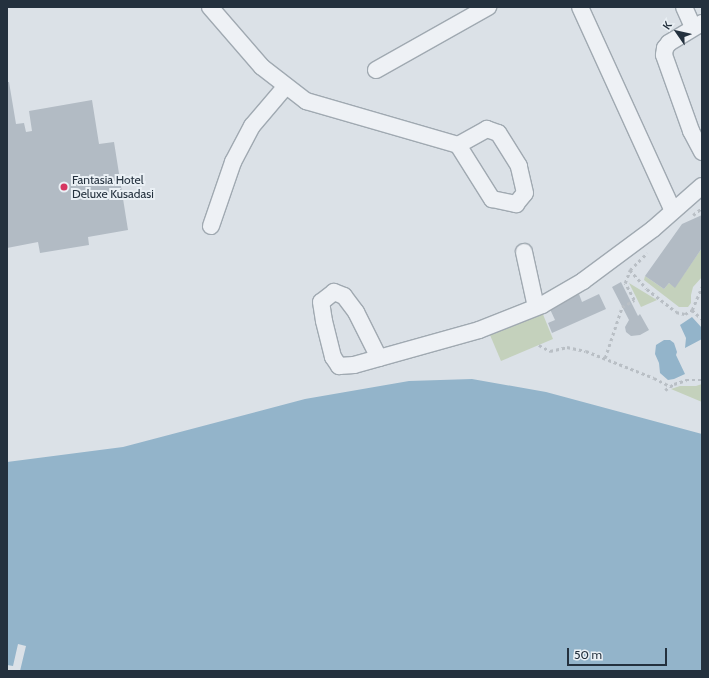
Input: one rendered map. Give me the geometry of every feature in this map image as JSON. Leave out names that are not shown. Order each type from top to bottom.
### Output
[{"type":"street","points":[[210,7],[262,67],[306,101],[458,145],[492,199],[516,204],[525,193],[520,166],[498,133],[487,129],[458,145]]},
{"type":"street","points":[[376,70],[488,7]]},
{"type":"street","points":[[580,7],[673,211]]},
{"type":"street","points":[[684,7],[698,25],[669,43],[665,48],[664,55],[691,131],[702,152]]},
{"type":"street","points":[[211,226],[233,162],[252,126],[286,86]]},
{"type":"street","points":[[379,358],[356,312],[344,296],[334,292],[321,302],[333,357],[339,366],[354,365],[379,358],[479,330],[536,308],[583,281],[653,229],[702,186]]},
{"type":"street","points":[[524,252],[536,308]]},
{"type":"path","points":[[605,358],[622,307],[634,300],[625,283],[630,270],[647,289],[676,312],[685,314],[692,310],[702,286]]},
{"type":"path","points":[[692,310],[702,319]]},
{"type":"path","points":[[539,345],[550,351],[567,347],[605,358],[670,386]]},
{"type":"path","points":[[665,390],[670,386],[686,380],[702,380]]},
{"type":"green space","points":[[702,248],[702,277],[693,287],[691,303],[688,307],[679,307],[644,280],[645,276],[664,289],[669,283],[675,287]]},
{"type":"green space","points":[[629,283],[657,300],[641,307]]},
{"type":"green space","points":[[542,312],[553,339],[501,361],[490,335]]},
{"type":"green space","points":[[702,384],[702,402],[671,389],[680,386],[696,386]]},
{"type":"water","points":[[692,317],[702,328],[702,339],[685,348],[686,338],[680,325]]},
{"type":"water","points":[[664,340],[670,340],[674,343],[677,352],[676,355],[685,374],[674,379],[668,380],[660,373],[659,363],[655,354],[656,345]]},
{"type":"water","points":[[472,379],[546,392],[702,434],[702,671],[7,671],[7,462],[123,447],[305,399],[409,381]]},
{"type":"pier","points":[[18,644],[26,646],[20,671],[7,671],[7,665],[13,666]]},
{"type":"building","name":"Fantasia Hotel Deluxe Kusadasi","points":[[7,82],[9,82],[16,124],[24,123],[26,132],[32,131],[29,111],[92,100],[99,144],[114,142],[128,230],[88,237],[89,245],[40,253],[38,242],[7,248]]},
{"type":"building","points":[[702,215],[702,248],[675,288],[669,283],[664,289],[645,276],[682,224]]},
{"type":"building","points":[[621,282],[638,316],[640,314],[649,330],[640,335],[631,336],[626,332],[625,327],[629,320],[612,287]]},
{"type":"building","points":[[579,294],[582,302],[599,294],[606,309],[552,333],[548,323],[555,320],[549,307]]},
{"type":"place","name":"Fantasia Hotel Deluxe Kusadasi","points":[[64,187]]}]
